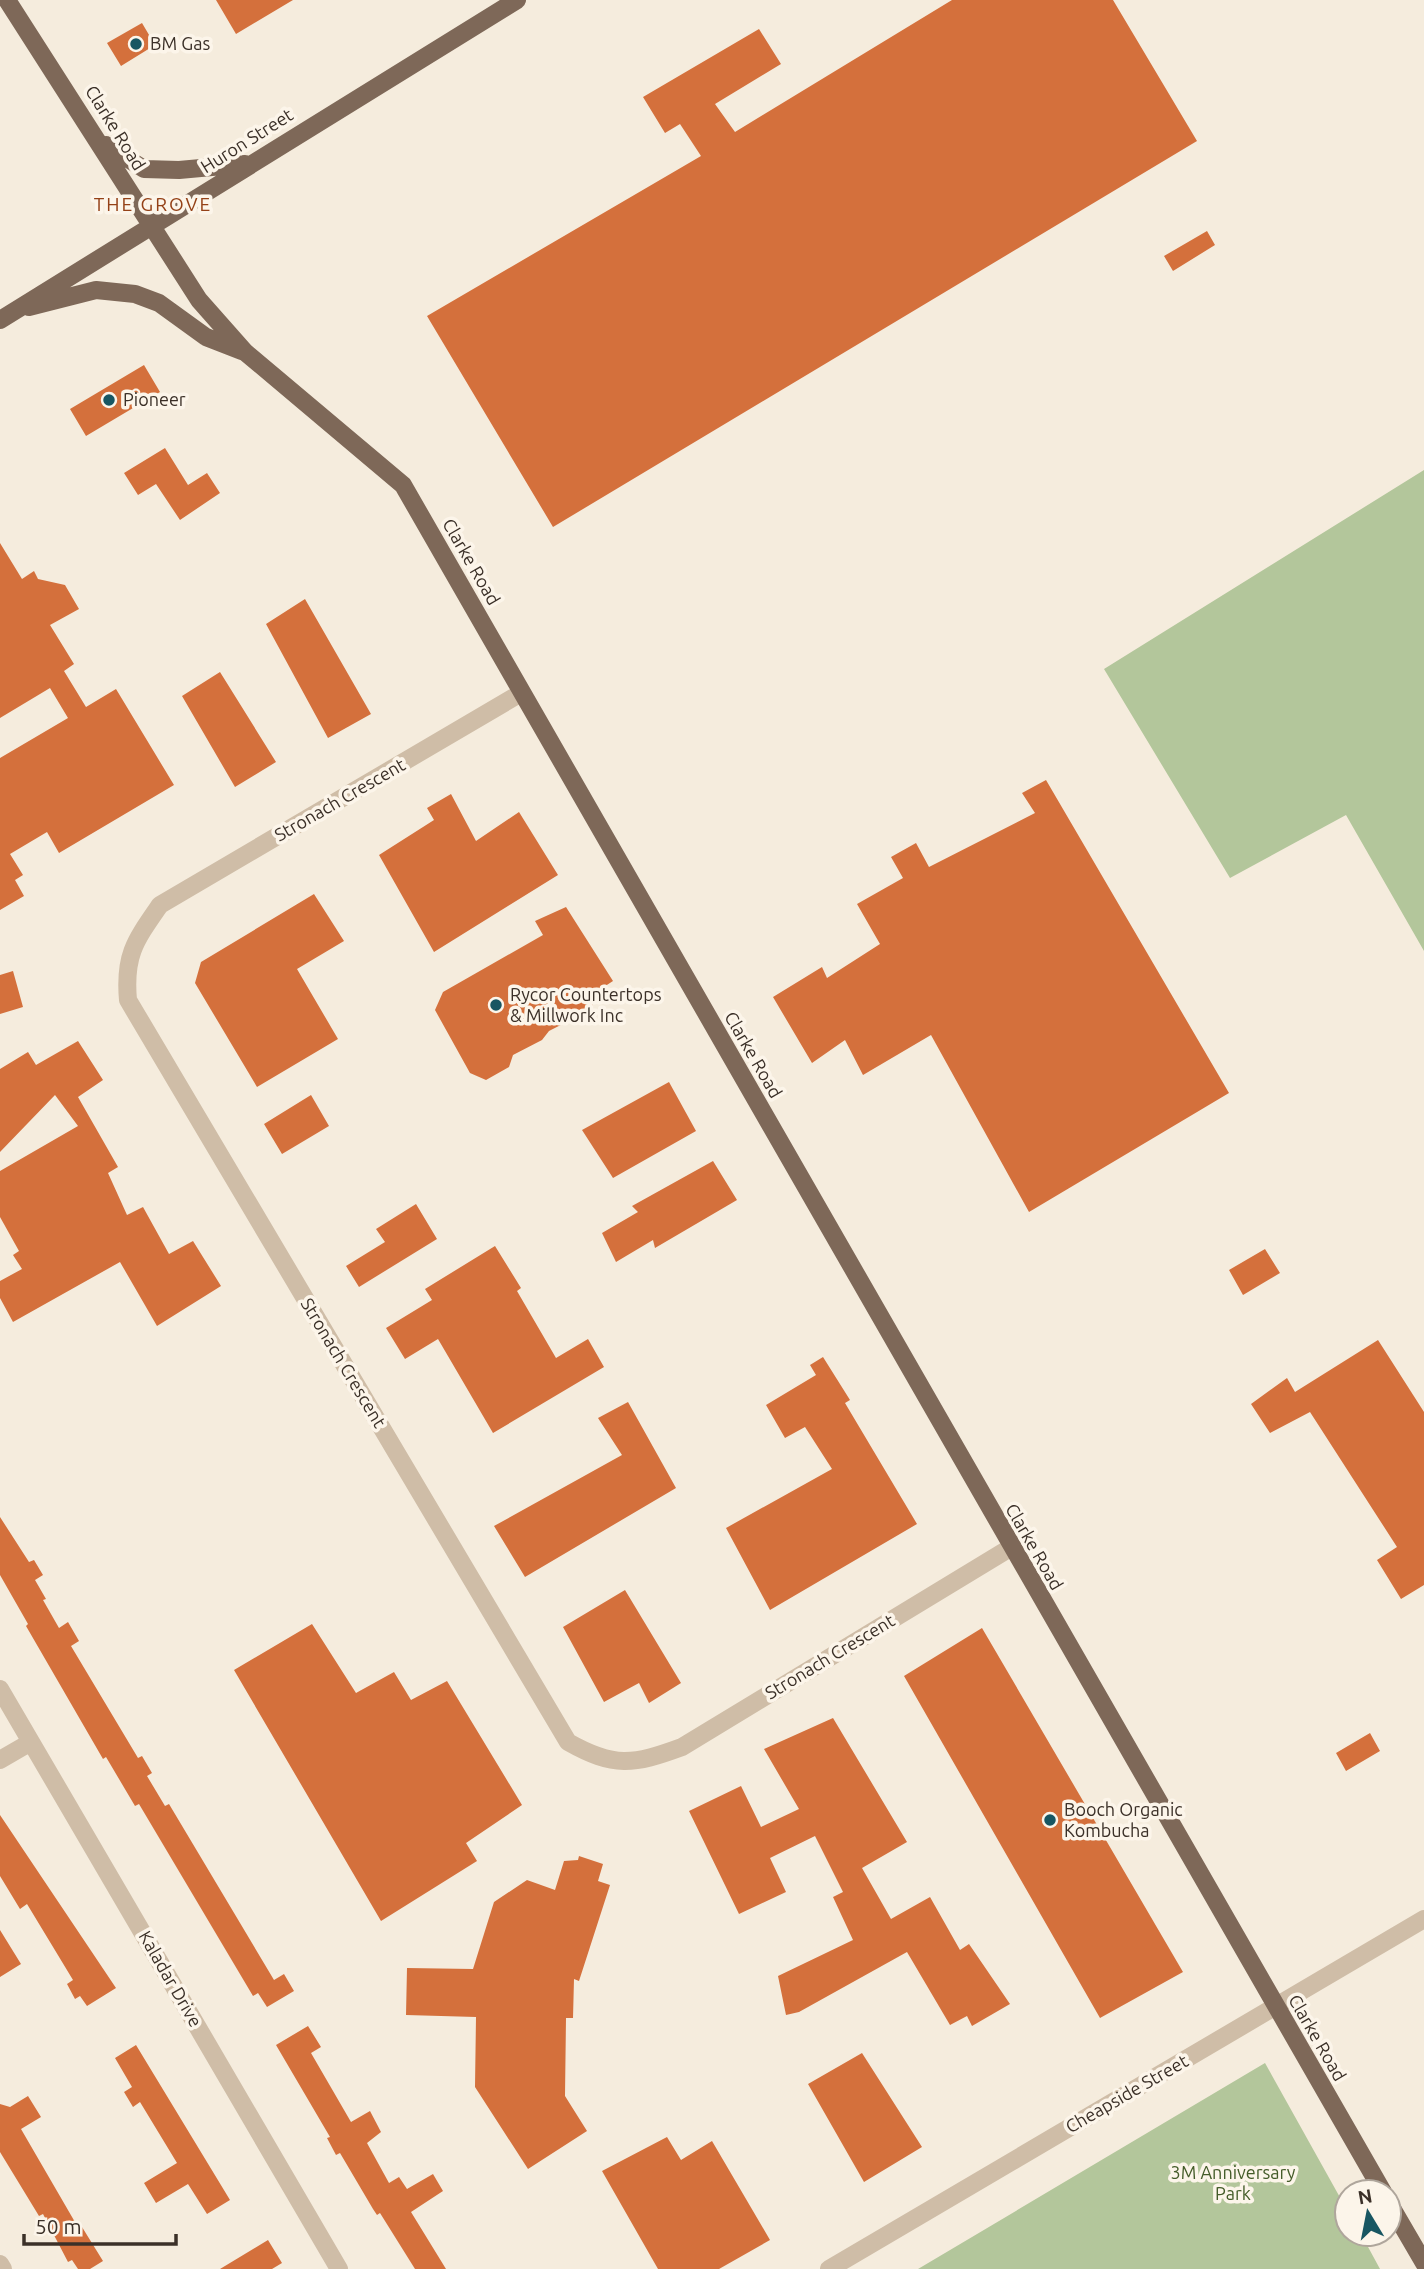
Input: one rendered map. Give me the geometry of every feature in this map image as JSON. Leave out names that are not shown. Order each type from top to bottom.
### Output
[{"type":"main road","name":"Clarke Road","points":[[7,0],[200,300],[245,352],[403,485],[1010,1548],[1374,2178]]},
{"type":"main road","name":"Huron Street","points":[[0,320],[517,0]]},
{"type":"main road","points":[[100,141],[144,169],[179,170],[250,163]]},
{"type":"main road","points":[[19,309],[96,290],[135,293],[159,303],[206,337],[245,352]]},
{"type":"main road","points":[[1403,2227],[1424,2263]]},
{"type":"street","name":"Stronach Crescent","points":[[521,693],[160,905],[138,936],[125,968],[128,1000],[568,1742],[598,1759],[642,1762],[682,1747],[1010,1548]]},
{"type":"street","name":"Kaladar Drive","points":[[0,1689],[339,2269]]},
{"type":"street","points":[[0,1760],[31,1742]]},
{"type":"street","name":"Cheapside Street","points":[[829,2269],[1424,1919]]},
{"type":"street","points":[[0,2264],[3,2269]]},
{"type":"green space","points":[[1424,470],[1424,951],[1346,815],[1230,878],[1104,669]]},
{"type":"green space","name":"3M Anniversary Park","points":[[1265,2063],[1333,2185],[1333,2248],[1369,2248],[1380,2269],[918,2269]]},
{"type":"building","points":[[216,0],[293,0],[236,34]]},
{"type":"building","points":[[952,0],[1113,0],[1197,141],[553,527],[427,316],[701,156],[680,124],[665,133],[643,97],[759,29],[781,64],[715,104],[735,132]]},
{"type":"building","points":[[142,23],[155,45],[121,66],[107,43]]},
{"type":"building","points":[[1207,231],[1215,245],[1173,271],[1164,256]]},
{"type":"building","points":[[144,365],[160,392],[86,436],[70,409]]},
{"type":"building","points":[[165,448],[188,485],[207,473],[220,493],[180,520],[156,484],[138,495],[124,473]]},
{"type":"building","points":[[0,543],[22,579],[34,571],[38,579],[65,585],[79,609],[50,625],[74,664],[64,671],[86,707],[116,689],[174,785],[59,853],[47,832],[10,854],[23,875],[15,880],[24,896],[0,910],[0,758],[68,718],[50,688],[0,718]]},
{"type":"building","points":[[305,599],[371,714],[328,738],[266,624]]},
{"type":"building","points":[[220,672],[276,762],[235,787],[182,696]]},
{"type":"building","points":[[1046,780],[1229,1093],[1029,1212],[931,1035],[863,1075],[845,1040],[812,1063],[773,997],[822,967],[827,978],[880,944],[857,904],[903,878],[891,857],[916,843],[929,867],[1035,813],[1022,793]]},
{"type":"building","points":[[451,794],[476,841],[519,812],[558,875],[434,952],[379,855],[434,820],[427,808]]},
{"type":"building","points":[[314,894],[344,941],[297,969],[338,1039],[257,1087],[195,983],[201,962]]},
{"type":"building","points":[[566,907],[613,981],[593,994],[592,1009],[549,1031],[542,1040],[513,1055],[509,1067],[486,1080],[470,1073],[435,1010],[443,992],[543,935],[535,921]]},
{"type":"building","points":[[13,971],[23,1007],[0,1014],[0,975]]},
{"type":"building","points":[[78,1041],[103,1080],[78,1097],[118,1167],[108,1173],[127,1215],[143,1207],[169,1254],[193,1241],[221,1286],[157,1326],[120,1262],[13,1322],[0,1298],[0,1281],[22,1269],[13,1255],[19,1251],[0,1217],[0,1171],[78,1126],[55,1095],[0,1152],[0,1069],[28,1052],[36,1065]]},
{"type":"building","points":[[669,1082],[696,1131],[613,1178],[582,1130]]},
{"type":"building","points":[[311,1095],[329,1126],[282,1154],[264,1124]]},
{"type":"building","points":[[713,1161],[737,1200],[655,1248],[653,1240],[616,1262],[602,1233],[638,1212],[632,1206]]},
{"type":"building","points":[[416,1204],[437,1239],[359,1287],[346,1266],[385,1242],[376,1229]]},
{"type":"building","points":[[495,1246],[521,1288],[517,1291],[556,1358],[588,1339],[604,1367],[493,1433],[438,1339],[405,1359],[386,1328],[432,1300],[425,1289]]},
{"type":"building","points":[[1265,1249],[1280,1273],[1243,1295],[1229,1270]]},
{"type":"building","points":[[1378,1340],[1424,1412],[1424,1585],[1401,1599],[1377,1560],[1397,1547],[1310,1412],[1270,1433],[1251,1404],[1287,1378],[1295,1392]]},
{"type":"building","points":[[823,1357],[850,1400],[845,1403],[917,1524],[770,1610],[726,1528],[832,1469],[805,1427],[785,1438],[766,1405],[816,1375],[810,1365]]},
{"type":"building","points":[[628,1402],[676,1488],[525,1577],[494,1526],[622,1455],[598,1418]]},
{"type":"building","points":[[0,1517],[29,1562],[34,1560],[43,1575],[35,1580],[46,1599],[43,1600],[59,1628],[68,1622],[79,1641],[71,1646],[138,1758],[142,1756],[152,1773],[147,1776],[165,1806],[169,1804],[274,1980],[284,1974],[294,1991],[267,2007],[258,1993],[253,1996],[139,1804],[135,1806],[106,1757],[103,1759],[26,1626],[28,1624],[0,1575]]},
{"type":"building","points":[[625,1590],[681,1683],[649,1703],[639,1683],[604,1702],[563,1627]]},
{"type":"building","points":[[312,1624],[356,1693],[394,1672],[411,1700],[447,1681],[522,1805],[466,1843],[477,1861],[381,1921],[234,1670]]},
{"type":"building","points":[[982,1628],[1183,1972],[1100,2018],[904,1676]]},
{"type":"building","points":[[833,1718],[907,1842],[862,1868],[891,1919],[930,1897],[960,1950],[969,1944],[1010,2004],[972,2026],[967,2016],[950,2025],[907,1952],[799,2012],[786,2015],[778,1976],[853,1940],[833,1897],[843,1892],[815,1836],[770,1858],[786,1892],[739,1914],[689,1811],[741,1786],[761,1827],[799,1809],[764,1749]]},
{"type":"building","points":[[1370,1733],[1380,1751],[1346,1771],[1336,1753]]},
{"type":"building","points":[[0,1815],[116,1988],[87,2006],[80,1996],[75,1999],[67,1984],[73,1980],[27,1904],[20,1909],[0,1876]]},
{"type":"building","points":[[579,1856],[603,1864],[598,1881],[610,1885],[579,1981],[574,1979],[573,2018],[566,2018],[565,2096],[587,2131],[528,2169],[475,2087],[476,2017],[406,2015],[407,1968],[473,1969],[494,1902],[527,1880],[555,1890],[564,1861],[578,1860]]},
{"type":"building","points":[[0,1930],[21,1964],[0,1977]]},
{"type":"building","points":[[308,2026],[321,2047],[311,2053],[351,2122],[370,2111],[381,2132],[367,2143],[389,2183],[399,2177],[407,2189],[433,2174],[443,2191],[411,2212],[446,2269],[415,2269],[380,2213],[377,2215],[373,2209],[340,2153],[336,2155],[327,2138],[330,2137],[276,2045]]},
{"type":"building","points":[[136,2045],[230,2200],[207,2214],[188,2184],[156,2203],[144,2183],[177,2163],[140,2102],[133,2107],[124,2092],[132,2087],[115,2058]]},
{"type":"building","points":[[862,2053],[922,2147],[864,2182],[808,2084]]},
{"type":"building","points":[[28,2096],[41,2117],[21,2129],[79,2229],[82,2227],[103,2261],[90,2269],[78,2269],[72,2260],[68,2262],[43,2214],[39,2216],[0,2152],[0,2104],[10,2107]]},
{"type":"building","points":[[667,2137],[681,2160],[712,2141],[770,2240],[719,2269],[658,2269],[602,2171]]},
{"type":"building","points":[[268,2240],[282,2263],[272,2269],[220,2269]]},
{"type":"place","name":"BM Gas","points":[[136,44]]},
{"type":"place","name":"Pioneer","points":[[109,400]]},
{"type":"place","name":"Rycor Countertops & Millwork Inc","points":[[496,1005]]},
{"type":"place","name":"Booch Organic Kombucha","points":[[1050,1820]]},
{"type":"district","name":"THE GROVE","points":[[153,204]]}]
